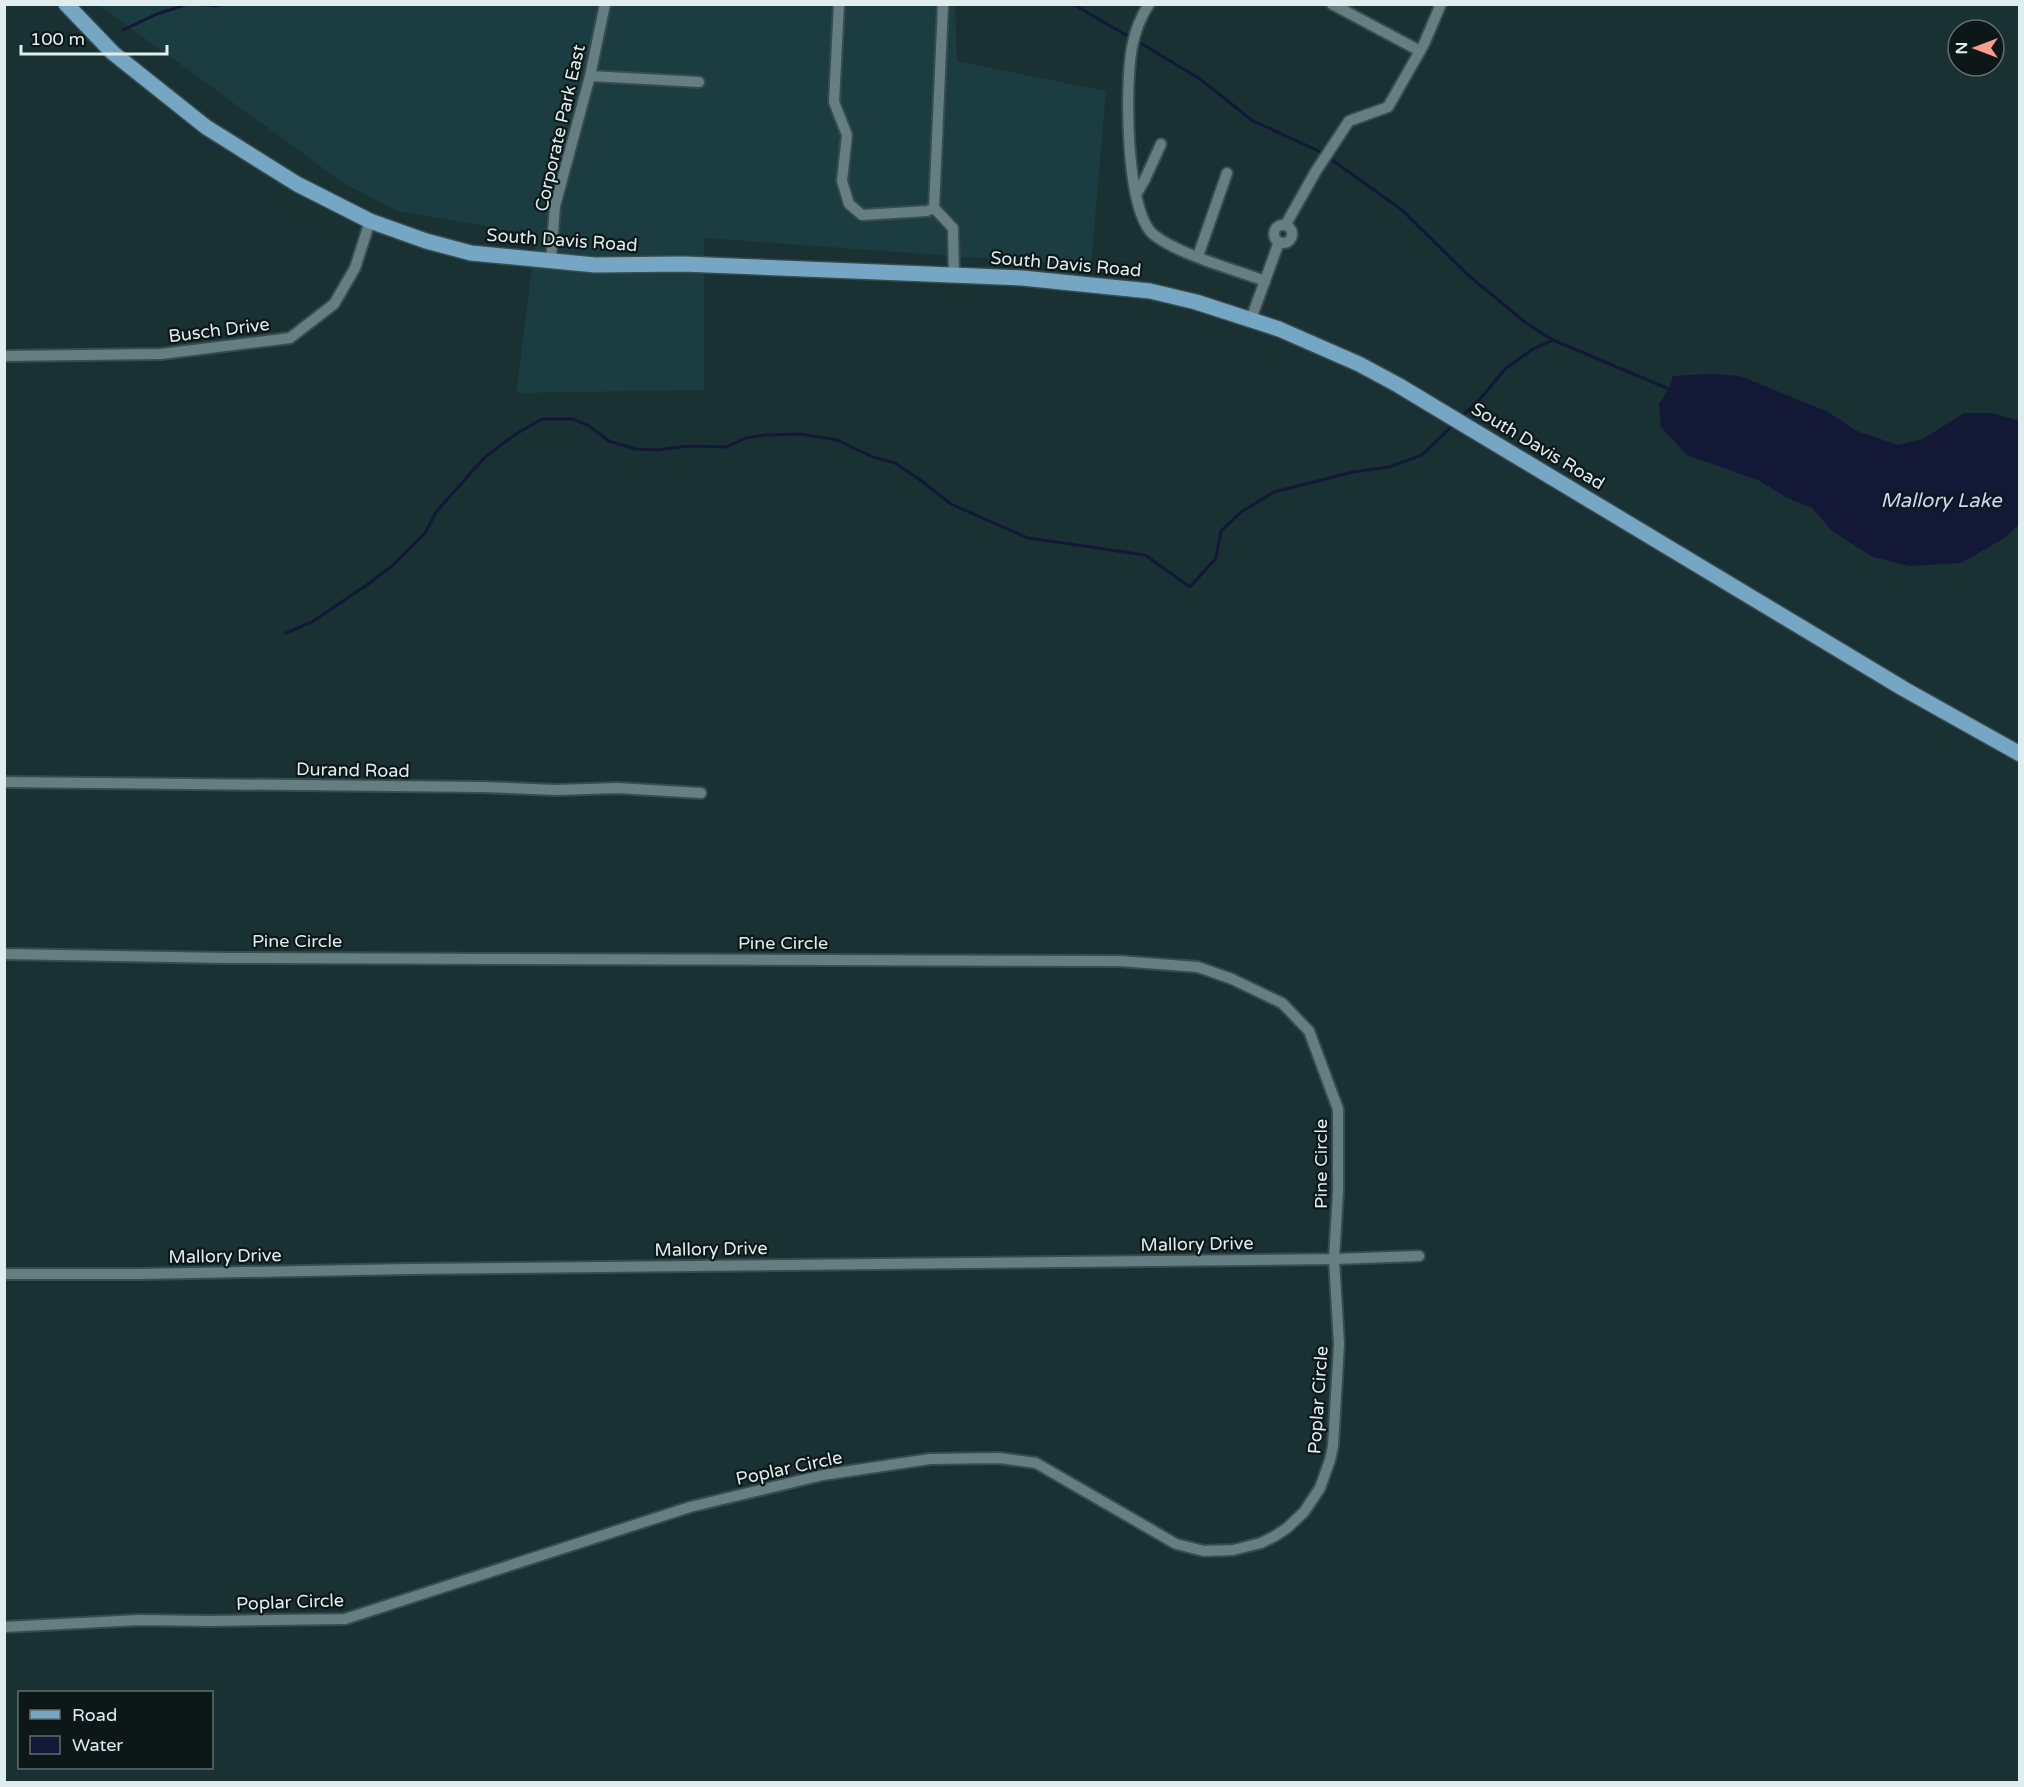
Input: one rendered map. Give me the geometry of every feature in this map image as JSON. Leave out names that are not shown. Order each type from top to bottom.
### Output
[{"type":"main road","name":"South Davis Road","points":[[66,4],[113,53],[206,127],[297,184],[370,221],[426,241],[471,253],[595,265],[683,264],[1022,278],[1150,291],[1251,319],[1320,345],[1398,385],[1904,689],[2019,754]]},
{"type":"street","name":"Corporate Park East","points":[[551,259],[555,206],[590,76],[605,4]]},
{"type":"street","points":[[839,4],[834,102],[847,135],[842,181],[849,204],[862,215],[927,211],[934,208]]},
{"type":"street","points":[[943,4],[934,208],[953,228],[954,275]]},
{"type":"street","points":[[1149,4],[1138,21],[1131,49],[1129,84],[1129,138],[1142,217],[1153,234],[1177,249],[1265,281]]},
{"type":"street","points":[[1332,4],[1420,51]]},
{"type":"street","points":[[1251,319],[1279,242],[1276,241],[1274,232],[1279,225],[1286,224],[1316,171],[1349,122],[1388,107],[1420,51],[1440,4]]},
{"type":"street","points":[[590,76],[699,82]]},
{"type":"street","points":[[1137,193],[1161,144]]},
{"type":"street","points":[[1198,256],[1227,173]]},
{"type":"street","name":"Busch Drive","points":[[4,356],[161,354],[290,338],[334,304],[355,268],[370,221]]},
{"type":"street","name":"Durand Road","points":[[4,782],[482,787],[557,790],[617,788],[701,793]]},
{"type":"street","name":"Pine Circle","points":[[4,954],[250,958],[1119,961],[1198,967],[1232,979],[1282,1003],[1309,1031],[1338,1109],[1338,1191],[1334,1259]]},
{"type":"street","name":"Mallory Drive","points":[[4,1274],[1334,1259],[1419,1256]]},
{"type":"street","name":"Poplar Circle","points":[[4,1627],[139,1620],[345,1619],[690,1507],[823,1475],[930,1459],[999,1458],[1036,1463],[1176,1544],[1219,1552],[1248,1548],[1275,1536],[1304,1512],[1320,1488],[1328,1467],[1333,1446],[1340,1344],[1334,1259]]},
{"type":"shaded area","points":[[99,5],[955,5],[957,61],[1106,91],[1091,266],[704,238],[704,390],[516,393],[536,235],[398,211],[345,184]]},
{"type":"water","name":"Mallory Lake","points":[[1710,374],[1740,376],[1828,412],[1857,431],[1898,445],[1923,439],[1964,413],[1991,413],[2019,419],[2019,525],[2003,539],[1961,563],[1909,566],[1873,557],[1832,531],[1812,508],[1787,498],[1760,481],[1687,455],[1661,427],[1659,404],[1669,389],[1673,376]]},
{"type":"waterway","points":[[123,30],[157,14],[188,4]]},
{"type":"waterway","points":[[193,4],[216,6],[223,4]]},
{"type":"waterway","points":[[1073,4],[1131,38]]},
{"type":"waterway","points":[[1137,41],[1200,79],[1253,121],[1323,153]]},
{"type":"waterway","points":[[1328,157],[1402,210],[1468,275],[1526,323],[1553,340],[1669,389]]},
{"type":"waterway","points":[[1462,416],[1506,368],[1533,349],[1553,340]]},
{"type":"waterway","points":[[286,633],[312,622],[393,565],[425,533],[436,512],[485,457],[516,434],[542,419],[573,419],[589,426],[609,441],[636,449],[657,450],[689,446],[726,447],[746,438],[766,435],[801,434],[837,440],[873,457],[895,463],[951,504],[1028,538],[1145,555],[1190,587],[1216,558],[1221,531],[1241,512],[1274,492],[1353,472],[1389,467],[1422,455],[1453,425]]}]
